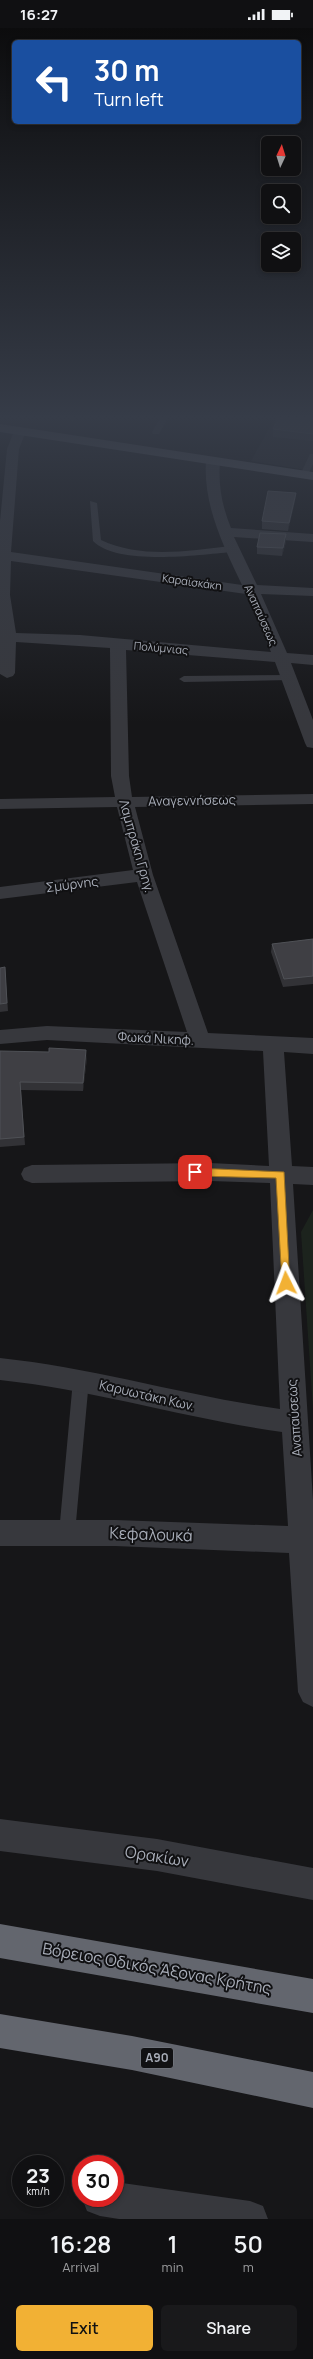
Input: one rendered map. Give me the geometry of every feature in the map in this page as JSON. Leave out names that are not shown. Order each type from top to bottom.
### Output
[{"type":"highway","name":"Βόρειος Οδικός Άξονας Κρήτης","points":[[0,1941],[313,1996]]},
{"type":"highway","name":"Α90","points":[[0,2031],[132,2053],[313,2090]]},
{"type":"street","points":[[6,518],[2,555],[3,594],[9,637],[7,673]]},
{"type":"street","name":"Αναπαύσεως","points":[[222,518],[231,549],[261,610],[313,742]]},
{"type":"street","points":[[226,532],[313,538]]},
{"type":"street","name":"Καραϊσκάκη","points":[[2,555],[250,590],[313,592]]},
{"type":"street","name":"Πολύμνιας","points":[[9,637],[118,644],[313,660]]},
{"type":"street","name":"Λαμπράκη Γρηγ.","points":[[118,644],[120,776],[124,801],[144,875],[200,1040]]},
{"type":"street","name":"Αναγεννήσεως","points":[[0,804],[313,799]]},
{"type":"street","name":"Σμύρνης","points":[[0,893],[144,875]]},
{"type":"street","name":"Φωκά Νικηφ.","points":[[0,1037],[47,1033],[313,1046]]},
{"type":"street","name":"Αναπαύσεως","points":[[273,1044],[294,1422],[313,1692]]},
{"type":"street","points":[[32,1174],[210,1172],[313,1176]]},
{"type":"street","name":"Καρυωτάκη Κων.","points":[[0,1369],[29,1371],[81,1380],[236,1415],[294,1422]]},
{"type":"street","name":"Κεφαλουκά","points":[[0,1533],[67,1533],[302,1540]]},
{"type":"street","name":"Ορακίων","points":[[0,1835],[61,1841],[241,1869],[313,1884]]},
{"type":"street","points":[[124,2201],[250,2219]]},
{"type":"lane","points":[[95,518],[97,541],[105,546],[157,554],[231,549]]},
{"type":"lane","points":[[184,679],[287,678]]},
{"type":"lane","points":[[67,1533],[81,1380]]},
{"type":"shaded area","points":[[313,1210],[313,1410],[301,1232]]},
{"type":"building","points":[[263,518],[290,518],[289,523],[262,521]]},
{"type":"building","points":[[260,533],[286,534],[283,548],[257,547]]},
{"type":"building","points":[[313,939],[313,976],[284,979],[272,944]]},
{"type":"building","points":[[5,967],[7,1003],[0,1004],[0,968]]},
{"type":"building","points":[[49,1048],[86,1050],[83,1083],[20,1082],[24,1137],[0,1139],[0,1051],[49,1052]]},
{"type":"route","points":[[195,1172],[281,1174],[286,1283]]}]
